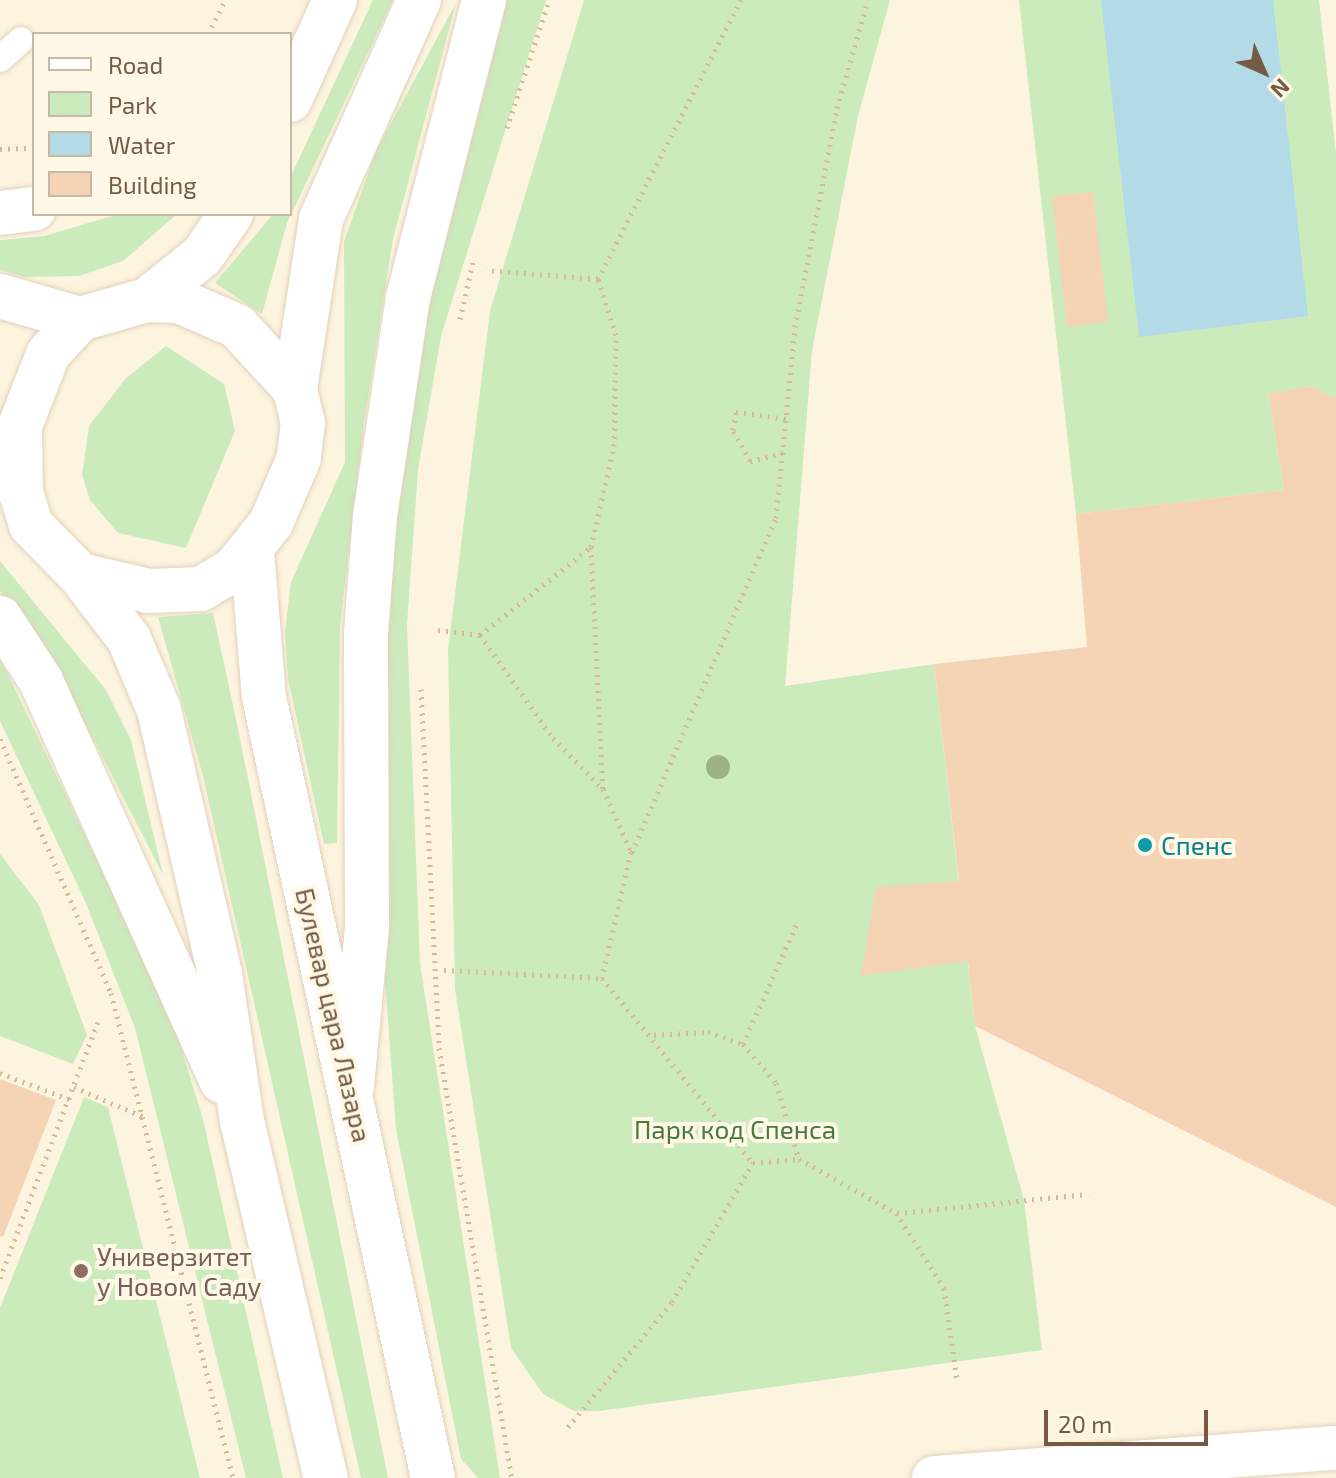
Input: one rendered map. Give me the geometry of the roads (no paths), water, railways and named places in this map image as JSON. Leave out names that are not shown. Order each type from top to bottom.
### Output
[{"type":"main road","points":[[292,46],[328,0]]},
{"type":"main road","points":[[292,96],[335,0]]},
{"type":"main road","points":[[80,575],[149,591],[201,589],[252,551],[299,458],[303,423],[295,389],[321,219],[419,0]]},
{"type":"main road","points":[[352,1086],[367,926],[366,633],[375,516],[408,298],[484,0]]},
{"type":"main road","points":[[0,213],[32,209]]},
{"type":"main road","points":[[147,300],[202,256],[230,216]]},
{"type":"main road","points":[[0,296],[80,319]]},
{"type":"main road","points":[[295,389],[237,326],[179,301],[147,300],[80,319],[48,354],[10,418],[31,525],[80,575],[129,639],[159,710],[220,974],[242,1121],[326,1478]]},
{"type":"main road","name":"Булевар цара Лазара","points":[[252,551],[264,697],[352,1086],[433,1478]]},
{"type":"main road","points":[[0,618],[41,681],[242,1121]]},
{"type":"main road","points":[[934,1478],[1336,1448]]},
{"type":"lane","points":[[0,59],[21,40]]},
{"type":"water","points":[[1101,0],[1273,0],[1308,316],[1139,337]]},
{"type":"place","name":"Спенс","points":[[1145,845]]},
{"type":"place","name":"Универзитет у Новом Саду","points":[[81,1271]]},
{"type":"park label","name":"Парк код Спенса","points":[[735,1129]]}]
